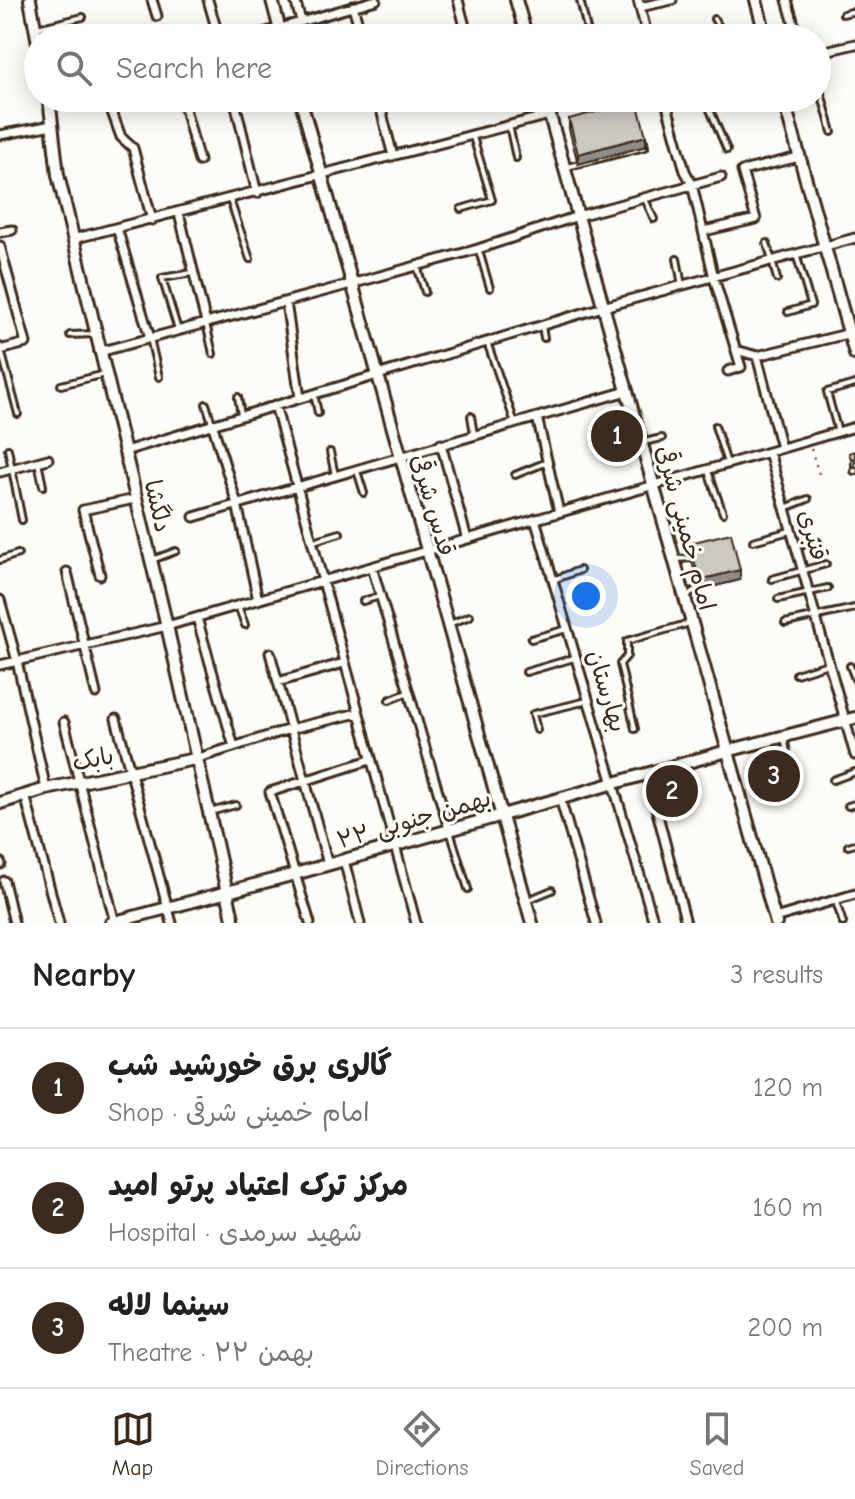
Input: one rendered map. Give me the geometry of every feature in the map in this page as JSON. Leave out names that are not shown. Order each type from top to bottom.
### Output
[{"type":"street","points":[[30,0],[34,24]]},
{"type":"street","points":[[152,0],[157,16]]},
{"type":"street","points":[[208,0],[215,24]]},
{"type":"street","points":[[272,0],[279,24]]},
{"type":"street","points":[[295,0],[301,21]]},
{"type":"street","points":[[296,24],[376,0]]},
{"type":"street","points":[[458,0],[464,24]]},
{"type":"street","points":[[516,0],[523,24]]},
{"type":"street","points":[[644,24],[639,4],[672,0]]},
{"type":"street","points":[[756,0],[762,24]]},
{"type":"street","points":[[787,0],[794,24]]},
{"type":"street","points":[[353,6],[358,24]]},
{"type":"street","points":[[831,50],[855,44]]},
{"type":"street","name":"دلگشا","points":[[51,112],[58,175],[167,626],[234,923]]},
{"type":"street","points":[[112,112],[121,137],[133,148],[152,220]]},
{"type":"street","points":[[186,112],[199,161]]},
{"type":"street","points":[[237,112],[257,193]]},
{"type":"street","name":"قدس شرقی","points":[[304,112],[532,923]]},
{"type":"street","points":[[382,112],[393,156]]},
{"type":"street","points":[[73,239],[509,125],[534,112]]},
{"type":"street","name":"امام خمینی شرقی","points":[[549,112],[776,920]]},
{"type":"street","points":[[669,112],[685,171],[692,184],[714,278],[741,367],[728,371]]},
{"type":"street","points":[[787,112],[823,247],[852,333],[855,354]]},
{"type":"street","points":[[0,135],[52,125]]},
{"type":"street","points":[[704,231],[756,219],[742,171],[799,157]]},
{"type":"street","points":[[99,352],[478,249],[578,216],[721,177]]},
{"type":"street","points":[[179,213],[206,323]]},
{"type":"street","points":[[117,228],[150,338]]},
{"type":"street","points":[[0,232],[12,230]]},
{"type":"street","points":[[125,451],[603,307],[855,238]]},
{"type":"street","points":[[0,246],[26,343],[0,349]]},
{"type":"street","points":[[286,302],[300,398]]},
{"type":"street","points":[[736,350],[757,356],[852,333]]},
{"type":"street","points":[[757,356],[781,448]]},
{"type":"street","points":[[194,517],[627,391]]},
{"type":"street","points":[[275,405],[416,923]]},
{"type":"street","points":[[537,417],[559,512]]},
{"type":"street","points":[[212,423],[237,504],[258,600]]},
{"type":"street","points":[[0,665],[197,618],[855,427]]},
{"type":"street","points":[[441,444],[467,539]]},
{"type":"street","name":"قنبری","points":[[769,452],[829,664],[850,720],[855,755]]},
{"type":"street","points":[[0,472],[48,459]]},
{"type":"street","points":[[100,575],[83,510],[135,499]]},
{"type":"street","name":"بهارستان","points":[[535,519],[654,923]]},
{"type":"street","points":[[372,567],[449,829]]},
{"type":"street","points":[[67,572],[96,693]]},
{"type":"street","points":[[0,600],[46,789]]},
{"type":"street","points":[[197,618],[234,747]]},
{"type":"street","points":[[270,653],[328,864]]},
{"type":"street","points":[[278,682],[344,663]]},
{"type":"street","points":[[195,759],[290,729],[358,713]]},
{"type":"street","points":[[116,719],[172,923]]},
{"type":"street","name":"۲۲ بهمن جنوبی","points":[[113,923],[647,773],[850,720]]},
{"type":"street","points":[[64,722],[113,923]]},
{"type":"street","name":"بابک","points":[[0,803],[46,789],[195,759]]},
{"type":"street","points":[[310,923],[270,792],[370,760]]},
{"type":"street","points":[[647,773],[686,923]]},
{"type":"street","points":[[25,795],[59,923]]},
{"type":"street","points":[[560,798],[596,923]]},
{"type":"street","points":[[344,860],[360,923]]},
{"type":"street","points":[[4,881],[14,923]]},
{"type":"street","points":[[776,920],[855,894]]},
{"type":"street","points":[[793,912],[796,923]]},
{"type":"lane","points":[[580,0],[586,24]]},
{"type":"lane","points":[[843,14],[855,11]]},
{"type":"lane","points":[[52,24],[83,17]]},
{"type":"lane","points":[[714,19],[717,24]]},
{"type":"lane","points":[[711,112],[727,150]]},
{"type":"lane","points":[[826,112],[832,132]]},
{"type":"lane","points":[[509,125],[516,158]]},
{"type":"lane","points":[[461,209],[492,200],[472,135]]},
{"type":"lane","points":[[565,168],[645,147],[643,138]]},
{"type":"lane","points":[[644,197],[654,219]]},
{"type":"lane","points":[[230,200],[250,259]]},
{"type":"lane","points":[[767,243],[777,279]]},
{"type":"lane","points":[[478,249],[490,288]]},
{"type":"lane","points":[[788,312],[811,305],[796,254]]},
{"type":"lane","points":[[677,259],[682,287]]},
{"type":"lane","points":[[417,266],[425,292]]},
{"type":"lane","points":[[178,330],[162,278],[194,273]]},
{"type":"lane","points":[[206,323],[213,354]]},
{"type":"lane","points":[[542,326],[544,338]]},
{"type":"lane","points":[[70,335],[95,334]]},
{"type":"lane","points":[[150,338],[159,377]]},
{"type":"lane","points":[[487,342],[515,423]]},
{"type":"lane","points":[[0,349],[18,414]]},
{"type":"lane","points":[[61,385],[105,374]]},
{"type":"lane","points":[[838,432],[827,392],[855,384]]},
{"type":"lane","points":[[314,394],[318,413]]},
{"type":"lane","points":[[238,397],[241,415]]},
{"type":"lane","points":[[206,404],[212,423]]},
{"type":"lane","points":[[471,416],[474,434]]},
{"type":"lane","points":[[715,426],[727,463]]},
{"type":"lane","points":[[642,443],[662,438]]},
{"type":"lane","points":[[8,449],[22,520]]},
{"type":"lane","points":[[330,452],[335,475]]},
{"type":"lane","points":[[38,462],[43,486]]},
{"type":"lane","points":[[515,475],[547,462]]},
{"type":"lane","points":[[356,469],[364,493]]},
{"type":"lane","points":[[707,469],[723,513]]},
{"type":"lane","points":[[785,508],[808,499]]},
{"type":"lane","points":[[753,541],[791,530]]},
{"type":"lane","points":[[311,542],[340,533]]},
{"type":"lane","points":[[795,545],[818,542]]},
{"type":"lane","points":[[150,560],[176,551]]},
{"type":"lane","points":[[0,560],[18,554]]},
{"type":"lane","points":[[673,559],[702,556]]},
{"type":"lane","points":[[772,579],[826,564]]},
{"type":"lane","points":[[553,580],[580,570]]},
{"type":"lane","points":[[684,598],[708,581]]},
{"type":"lane","points":[[778,599],[828,588]]},
{"type":"lane","points":[[363,601],[380,596]]},
{"type":"lane","points":[[238,606],[245,625]]},
{"type":"lane","points":[[785,623],[855,608]]},
{"type":"lane","points":[[447,625],[470,616]]},
{"type":"lane","points":[[635,729],[620,664],[627,656],[627,641],[691,623]]},
{"type":"lane","points":[[531,639],[568,629]]},
{"type":"lane","points":[[526,672],[576,657]]},
{"type":"lane","points":[[796,674],[829,664]]},
{"type":"lane","points":[[850,666],[855,679]]},
{"type":"lane","points":[[389,700],[409,692]]},
{"type":"lane","points":[[537,730],[533,714],[589,701]]},
{"type":"lane","points":[[784,737],[788,757]]},
{"type":"lane","points":[[833,780],[855,772]]},
{"type":"lane","points":[[848,806],[855,804]]},
{"type":"lane","points":[[208,813],[236,805]]},
{"type":"lane","points":[[449,829],[468,889]]},
{"type":"lane","points":[[848,846],[855,844]]},
{"type":"lane","points":[[526,901],[552,890]]},
{"type":"lane","points":[[835,899],[843,923]]},
{"type":"path","points":[[809,440],[819,474]]},
{"type":"building","points":[[595,112],[640,112],[646,136],[578,154],[569,119]]},
{"type":"building","points":[[731,533],[740,570],[699,580],[690,543]]},
{"type":"building","points":[[790,757],[793,771],[758,780],[755,766]]},
{"type":"place","name":"گالری برق خورشید شب","points":[[617,436]]},
{"type":"place","name":"سینما لاله","points":[[774,776]]},
{"type":"place","name":"مرکز ترک اعتیاد پرتو امید","points":[[672,791]]}]
